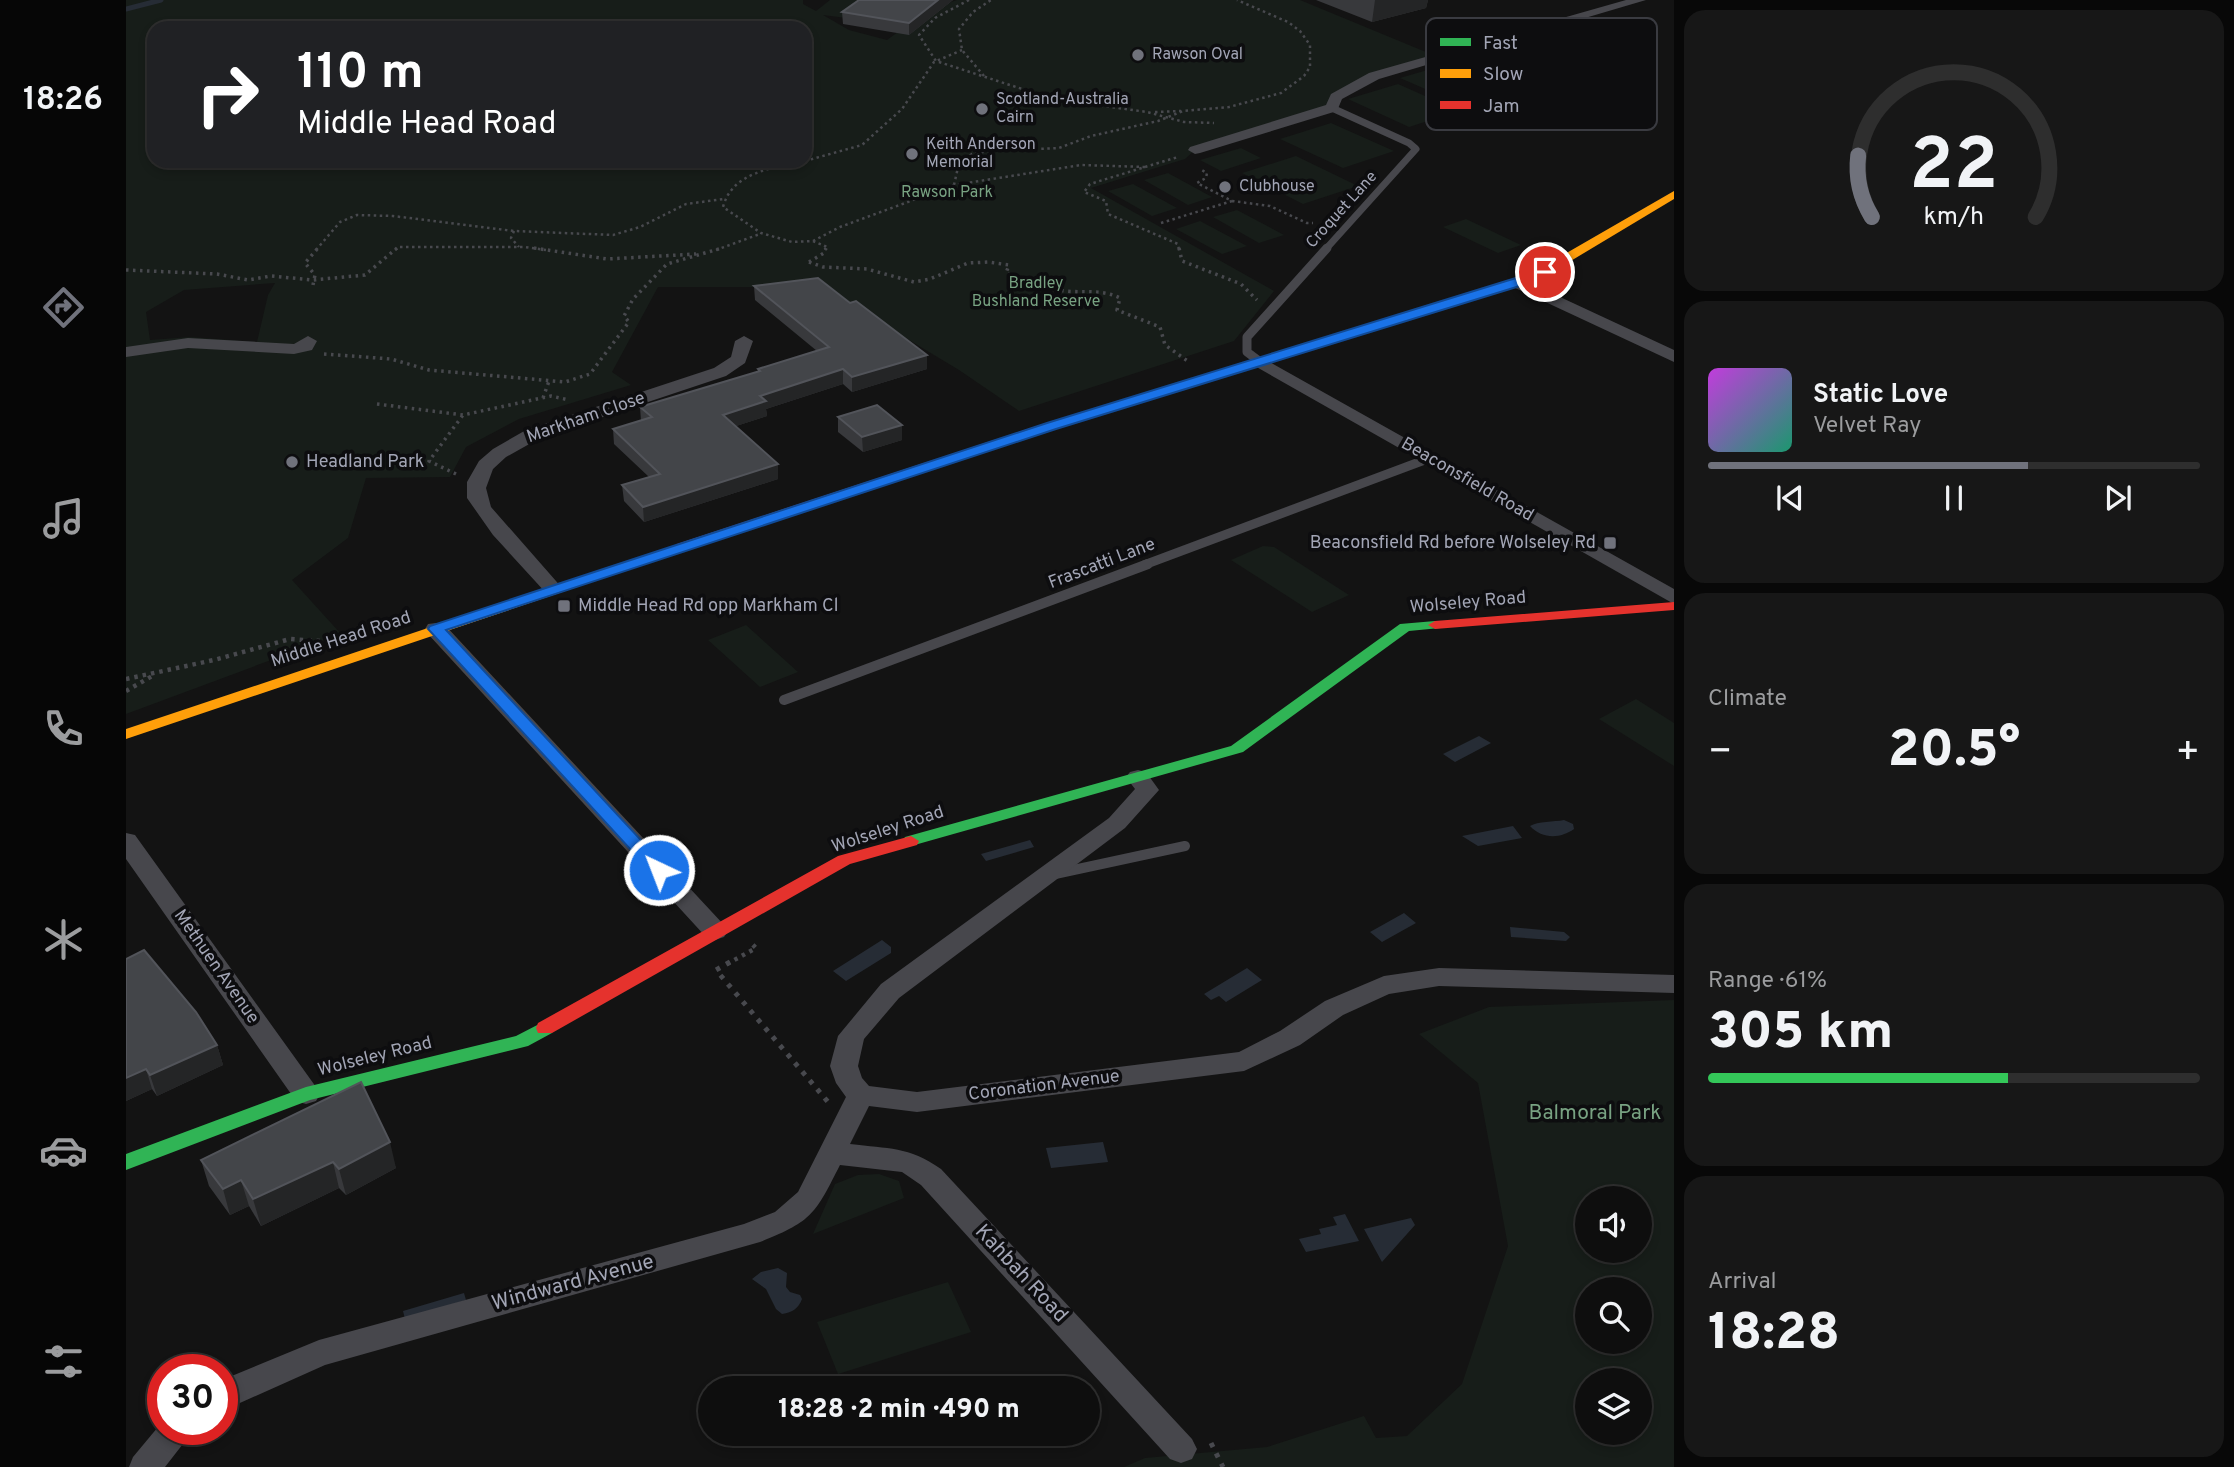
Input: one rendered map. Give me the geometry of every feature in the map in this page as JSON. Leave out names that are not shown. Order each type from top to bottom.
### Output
[{"type":"street","points":[[1577,18],[1640,0]]},
{"type":"street","points":[[1195,150],[1332,108],[1336,97],[1374,76],[1426,61]]},
{"type":"street","name":"Middle Head Road","points":[[126,734],[554,589],[1051,426],[1519,283],[1545,272],[1674,194]]},
{"type":"street","points":[[1519,283],[1674,357]]},
{"type":"street","name":"Markham Close","points":[[554,589],[496,524],[477,498],[476,483],[487,464],[505,448],[533,434],[720,372],[739,359],[744,341]]},
{"type":"street","points":[[126,352],[188,343],[294,349],[307,344]]},
{"type":"street","name":"Beaconsfield Road","points":[[1259,361],[1674,598]]},
{"type":"street","name":"Wolseley Road","points":[[126,1162],[306,1094],[521,1041],[844,860],[1237,749],[1405,627],[1674,606]]},
{"type":"street","points":[[436,629],[723,927]]},
{"type":"street","points":[[860,1095],[850,1083],[844,1066],[851,1036],[891,991],[1117,823],[1147,790],[1138,777]]},
{"type":"street","name":"Methuen Avenue","points":[[126,841],[306,1094]]},
{"type":"street","name":"Coronation Avenue","points":[[860,1095],[917,1102],[1244,1060],[1290,1038],[1335,1008],[1384,985],[1439,977],[1674,984]]},
{"type":"street","name":"Windward Avenue","points":[[238,1387],[318,1353],[750,1234],[785,1220],[808,1199],[860,1095]]},
{"type":"street","name":"Kahbah Road","points":[[832,1153],[909,1162],[931,1177],[1181,1449]]},
{"type":"street","points":[[145,1467],[163,1445]]},
{"type":"lane","name":"Croquet Lane","points":[[1259,361],[1247,352],[1248,337],[1416,149],[1409,143],[1332,108]]},
{"type":"lane","name":"Frascatti Lane","points":[[785,700],[1430,458]]},
{"type":"lane","points":[[1042,877],[1185,846]]},
{"type":"path","points":[[969,0],[947,9],[919,35],[936,61],[1053,100],[1147,112],[1184,122]]},
{"type":"path","points":[[985,77],[962,50],[959,29],[965,19],[991,0]]},
{"type":"path","points":[[1147,112],[1229,107],[1281,93],[1304,76],[1310,67],[1312,56],[1310,45],[1300,31],[1270,13],[1237,0]]},
{"type":"path","points":[[812,159],[862,145],[902,109],[936,61],[962,50]]},
{"type":"path","points":[[954,185],[958,163],[972,154],[1059,148],[1091,136],[1169,118],[1183,111]]},
{"type":"path","points":[[1195,150],[1090,184],[1084,192],[1106,201],[1108,214],[1178,244],[1182,261],[1241,284],[1259,302],[1273,308]]},
{"type":"path","points":[[780,168],[739,180],[729,189],[723,207],[761,233],[792,242],[813,241],[840,227],[954,185],[1081,165],[1145,167]]},
{"type":"path","points":[[1204,171],[1207,173],[1206,178],[1197,183],[1232,201],[1270,206],[1307,223],[1313,223]]},
{"type":"path","points":[[313,282],[314,275],[305,263],[314,254],[314,249],[333,234],[341,222],[357,215],[393,216],[514,231],[621,234],[686,204],[724,199]]},
{"type":"path","points":[[1161,223],[1232,201]]},
{"type":"path","points":[[514,231],[511,239],[519,247]]},
{"type":"path","points":[[307,344],[328,356],[391,359],[429,370],[565,382],[590,374],[629,322],[624,316],[633,299],[667,264],[730,246],[761,233]]},
{"type":"path","points":[[813,241],[827,247],[824,253],[809,262],[817,266],[869,269],[915,282],[933,278],[958,266],[996,261],[1009,265],[1006,272],[1013,277],[1030,279],[1060,291],[1110,292],[1120,298],[1117,310],[1125,317],[1150,321],[1160,327],[1165,345],[1190,362]]},
{"type":"path","points":[[126,270],[178,271],[248,280],[271,276],[313,282],[366,275],[399,247],[519,247],[607,259],[696,254]]},
{"type":"path","points":[[543,398],[549,381]]},
{"type":"path","points":[[377,404],[463,415],[551,396],[607,410]]},
{"type":"path","points":[[452,472],[429,461],[463,415]]},
{"type":"path","points":[[126,679],[290,639],[327,642],[357,655]]},
{"type":"path","points":[[126,691],[157,673]]},
{"type":"path","points":[[723,927],[756,948],[716,970],[846,1124]]},
{"type":"green space","points":[[126,0],[803,0],[803,4],[816,11],[830,0],[878,0],[854,19],[823,15],[849,30],[887,40],[928,10],[957,0],[1300,0],[1426,52],[1426,61],[1374,76],[1336,97],[1332,108],[1195,150],[1185,159],[1091,188],[1274,291],[1234,341],[1019,411],[959,370],[821,287],[658,287],[612,372],[631,385],[519,419],[466,447],[450,477],[366,478],[348,538],[292,580],[341,634],[126,714]],"holes":[[[275,283],[268,295],[257,342],[190,337],[150,340],[146,312],[184,290]]]},
{"type":"green space","points":[[1426,70],[1426,89],[1400,78]]},
{"type":"green space","points":[[1398,84],[1426,96],[1426,122],[1409,127],[1348,99]]},
{"type":"green space","points":[[1331,123],[1394,151],[1343,168],[1280,139]]},
{"type":"green space","points":[[1241,148],[1261,158],[1221,171],[1200,160]]},
{"type":"green space","points":[[1296,156],[1358,186],[1303,204],[1242,173]]},
{"type":"green space","points":[[1168,173],[1212,197],[1188,205],[1144,180]]},
{"type":"green space","points":[[1133,184],[1177,208],[1152,216],[1108,191]]},
{"type":"green space","points":[[1237,210],[1284,235],[1259,243],[1213,217]]},
{"type":"green space","points":[[1466,219],[1521,245],[1498,253],[1443,227]]},
{"type":"green space","points":[[1200,221],[1247,246],[1222,254],[1176,229]]},
{"type":"green space","points":[[1263,546],[1274,547],[1349,595],[1312,612],[1231,560]]},
{"type":"green space","points":[[746,625],[798,672],[760,687],[708,640]]},
{"type":"green space","points":[[1636,699],[1674,723],[1674,766],[1599,719]]},
{"type":"green space","name":"Balmoral Park","points":[[1674,1000],[1674,1467],[1124,1467],[1145,1458],[1267,1447],[1364,1416],[1376,1438],[1407,1436],[1462,1384],[1508,1246],[1478,1083],[1419,1034],[1489,1007]]},
{"type":"green space","points":[[879,1174],[899,1181],[904,1198],[813,1234],[835,1184],[858,1175]]},
{"type":"green space","points":[[948,1282],[971,1332],[838,1374],[817,1322]]},
{"type":"shaded area","points":[[1479,736],[1491,743],[1455,762],[1443,754]]},
{"type":"shaded area","points":[[1564,820],[1573,824],[1574,829],[1557,836],[1540,833],[1530,826],[1542,822]]},
{"type":"shaded area","points":[[1513,826],[1522,838],[1478,846],[1462,836]]},
{"type":"shaded area","points":[[1030,840],[1034,847],[986,861],[981,854]]},
{"type":"shaded area","points":[[1404,913],[1416,923],[1382,942],[1370,932]]},
{"type":"shaded area","points":[[1510,927],[1564,932],[1570,937],[1566,941],[1511,937]]},
{"type":"shaded area","points":[[882,940],[891,947],[891,953],[846,981],[833,971]]},
{"type":"shaded area","points":[[1247,968],[1262,980],[1226,1002],[1219,996],[1211,1000],[1204,994]]},
{"type":"shaded area","points":[[1103,1142],[1108,1162],[1051,1168],[1046,1148]]},
{"type":"shaded area","points":[[1345,1214],[1359,1241],[1306,1252],[1299,1239],[1321,1234],[1319,1229],[1337,1225],[1333,1217]]},
{"type":"shaded area","points":[[1411,1218],[1415,1225],[1382,1262],[1364,1229]]},
{"type":"shaded area","points":[[778,1268],[787,1273],[786,1287],[802,1299],[795,1310],[782,1314],[776,1309],[766,1289],[752,1279],[761,1272]]},
{"type":"shaded area","points":[[464,1293],[466,1300],[405,1319],[403,1311]]},
{"type":"building","points":[[859,0],[938,0],[909,23],[842,12]]},
{"type":"building","points":[[818,278],[850,303],[856,301],[927,355],[852,377],[843,369],[760,396],[766,401],[723,415],[778,464],[643,507],[622,485],[660,474],[613,429],[652,417],[640,407],[829,347],[754,286]]},
{"type":"building","points":[[877,405],[902,425],[862,437],[838,417]]},
{"type":"building","points":[[144,950],[196,1012],[217,1045],[150,1075],[146,1069],[126,1078],[126,959]]},
{"type":"building","points":[[361,1082],[390,1142],[339,1169],[333,1162],[253,1199],[241,1180],[223,1189],[201,1160]]},
{"type":"waterway","points":[[126,9],[161,0]]},
{"type":"traffic: fast","points":[[1230,371],[1524,281]]},
{"type":"traffic: fast","points":[[911,841],[1237,749],[1405,627],[1435,625]]},
{"type":"traffic: fast","points":[[126,1162],[306,1094],[521,1041],[545,1028]]},
{"type":"traffic: slow","points":[[1524,281],[1545,272],[1674,194]]},
{"type":"traffic: slow","points":[[126,734],[682,547]]},
{"type":"traffic: jam","points":[[682,547],[1051,426],[1230,371]]},
{"type":"traffic: jam","points":[[1435,625],[1674,606]]},
{"type":"traffic: jam","points":[[545,1028],[844,860],[911,841]]},
{"type":"place","name":"Rawson Oval","points":[[1138,55]]},
{"type":"place","name":"Scotland-Australia Cairn","points":[[982,109]]},
{"type":"place","name":"Keith Anderson Memorial","points":[[912,154]]},
{"type":"place","name":"Clubhouse","points":[[1225,187]]},
{"type":"place","name":"Headland Park","points":[[292,462]]},
{"type":"place","name":"Beaconsfield Rd before Wolseley Rd","points":[[1610,543]]},
{"type":"place","name":"Middle Head Rd opp Markham Cl","points":[[564,606]]},
{"type":"route","points":[[659,870],[436,629],[1051,426],[1519,283],[1545,272]]},
{"type":"park label","name":"Rawson Park","points":[[947,193]]},
{"type":"park label","name":"Bradley Bushland Reserve","points":[[1036,293]]}]
